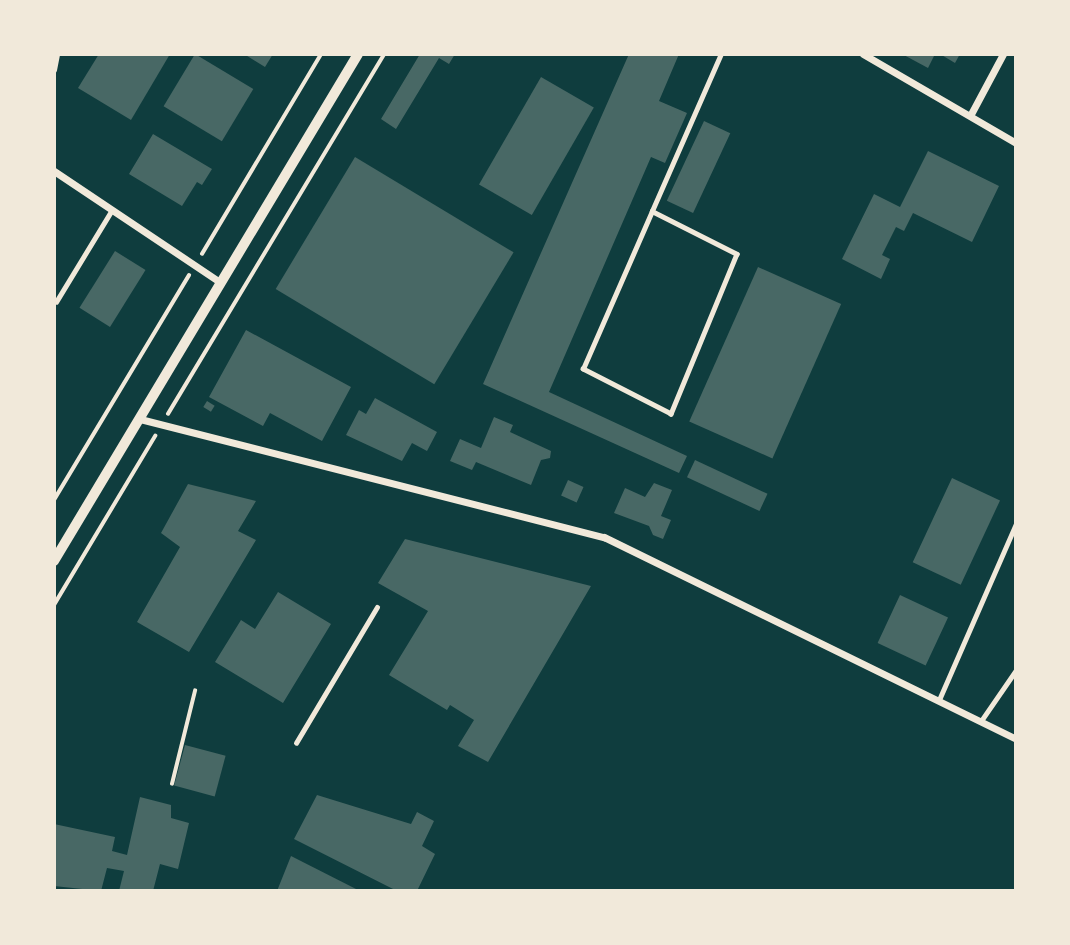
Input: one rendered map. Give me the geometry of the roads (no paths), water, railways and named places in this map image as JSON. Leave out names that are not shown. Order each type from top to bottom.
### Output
[{"type":"street","points":[[54,561],[358,54]]},
{"type":"street","points":[[863,54],[971,114],[1016,143]]},
{"type":"street","points":[[971,114],[1003,54]]},
{"type":"street","points":[[54,171],[220,283]]},
{"type":"street","points":[[140,419],[604,537],[1016,739]]},
{"type":"lane","points":[[54,70],[57,54]]},
{"type":"lane","points":[[652,211],[737,254],[671,414],[584,372],[652,211],[721,54]]},
{"type":"lane","points":[[57,302],[112,210]]},
{"type":"lane","points":[[939,701],[1016,524]]},
{"type":"lane","points":[[296,743],[377,607]]},
{"type":"lane","points":[[981,722],[1016,670]]}]
